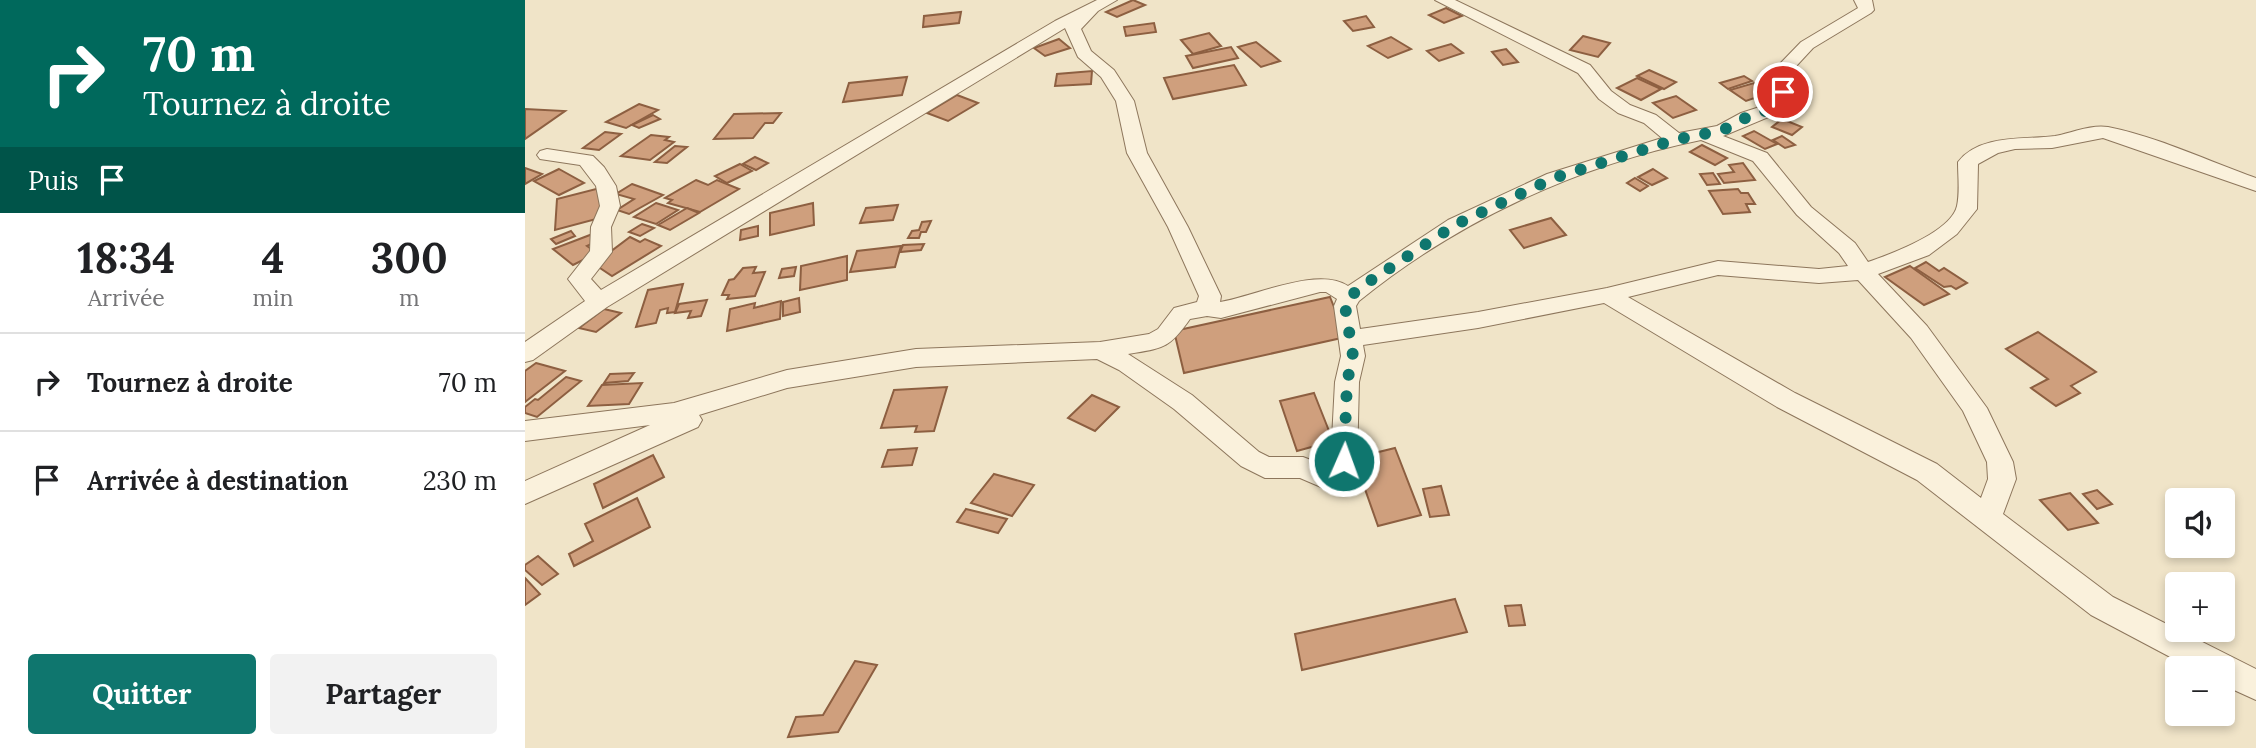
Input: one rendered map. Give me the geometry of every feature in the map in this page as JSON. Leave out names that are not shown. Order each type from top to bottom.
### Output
[{"type":"street","points":[[1443,0],[1584,69],[1605,95],[1624,109],[1658,124],[1674,140]]},
{"type":"street","points":[[1100,350],[1128,364],[1182,402],[1251,459],[1265,467],[1303,468],[1328,479],[1344,461],[1347,382],[1353,356],[1345,306],[1349,297],[1471,216],[1571,172],[1674,140],[1705,135],[1777,107],[1783,92],[1777,75],[1807,45],[1867,10],[1866,3],[1862,0]]},
{"type":"street","points":[[525,354],[600,302],[691,249],[777,193],[1061,24],[1103,3]]},
{"type":"street","points":[[1103,3],[1073,28],[1084,53],[1108,74],[1125,101],[1137,153],[1178,226],[1210,296],[1207,308]]},
{"type":"street","points":[[1352,338],[1478,320],[1607,295],[1718,268],[1819,276],[1863,272],[1921,250],[1950,229],[1967,209],[1968,162],[1991,149],[2015,143],[2052,142],[2104,132],[2130,138],[2256,185]]},
{"type":"street","points":[[1705,135],[1760,157],[1804,211],[1847,248],[1863,272],[1919,332],[1952,375],[1988,435],[2000,462],[2002,479],[1987,519]]},
{"type":"street","points":[[547,155],[586,160],[606,186],[610,206],[601,227],[601,252],[579,279],[600,302]]},
{"type":"street","points":[[525,431],[674,413],[787,379],[916,358],[1100,350],[1154,341],[1166,335],[1182,313],[1207,308],[1221,310],[1325,285],[1349,297]]},
{"type":"street","points":[[1607,295],[1786,400],[1927,472],[2102,606],[2197,656]]},
{"type":"street","points":[[525,493],[593,460],[787,379]]},
{"type":"street","points":[[2235,675],[2256,685]]},
{"type":"building","points":[[1133,0],[1145,5],[1117,17],[1106,12]]},
{"type":"building","points":[[1446,8],[1462,16],[1444,23],[1429,15]]},
{"type":"building","points":[[961,12],[959,23],[923,27],[924,16]]},
{"type":"building","points":[[1366,16],[1374,27],[1353,31],[1344,21]]},
{"type":"building","points":[[1154,23],[1156,32],[1126,36],[1124,27]]},
{"type":"building","points":[[1209,33],[1221,46],[1193,54],[1181,40]]},
{"type":"building","points":[[1583,36],[1610,43],[1598,57],[1570,50]]},
{"type":"building","points":[[1391,37],[1411,49],[1388,58],[1368,46]]},
{"type":"building","points":[[1059,39],[1070,48],[1045,56],[1034,48]]},
{"type":"building","points":[[1256,42],[1280,61],[1261,67],[1238,47]]},
{"type":"building","points":[[1451,44],[1463,53],[1439,61],[1427,51]]},
{"type":"building","points":[[1231,47],[1238,58],[1193,68],[1186,56]]},
{"type":"building","points":[[1506,49],[1518,62],[1503,65],[1492,52]]},
{"type":"building","points":[[1234,65],[1246,85],[1173,99],[1164,78]]},
{"type":"building","points":[[1649,70],[1676,82],[1664,89],[1637,76]]},
{"type":"building","points":[[1092,71],[1091,84],[1055,86],[1057,74]]},
{"type":"building","points":[[1744,76],[1752,81],[1728,89],[1720,83]]},
{"type":"building","points":[[907,77],[902,95],[843,102],[849,83]]},
{"type":"building","points":[[1637,78],[1661,89],[1641,100],[1617,88]]},
{"type":"building","points":[[1754,83],[1769,93],[1746,101],[1730,90]]},
{"type":"building","points":[[957,95],[978,103],[948,121],[927,113]]},
{"type":"building","points":[[1676,96],[1696,110],[1673,118],[1653,103]]},
{"type":"building","points":[[639,104],[658,110],[626,128],[606,122]]},
{"type":"building","points":[[525,109],[565,111],[525,139]]},
{"type":"building","points":[[781,113],[773,123],[765,123],[753,138],[714,139],[734,114]]},
{"type":"building","points":[[653,115],[660,119],[639,128],[632,125]]},
{"type":"building","points":[[1782,119],[1802,127],[1792,135],[1772,127]]},
{"type":"building","points":[[1754,131],[1777,144],[1765,149],[1743,136]]},
{"type":"building","points":[[605,132],[621,134],[599,150],[583,148]]},
{"type":"building","points":[[651,135],[669,137],[665,140],[674,142],[650,160],[621,156]]},
{"type":"building","points":[[1782,136],[1795,145],[1785,148],[1773,140]]},
{"type":"building","points":[[1702,145],[1727,158],[1715,165],[1690,152]]},
{"type":"building","points":[[675,146],[687,147],[667,163],[655,162]]},
{"type":"building","points":[[755,157],[768,163],[756,170],[743,164]]},
{"type":"building","points":[[1743,163],[1755,180],[1724,183],[1718,174],[1734,172],[1729,165]]},
{"type":"building","points":[[740,164],[752,171],[727,183],[715,176]]},
{"type":"building","points":[[525,168],[542,174],[525,184]]},
{"type":"building","points":[[559,169],[584,183],[559,195],[534,181]]},
{"type":"building","points":[[1653,169],[1667,178],[1652,185],[1638,177]]},
{"type":"building","points":[[1713,173],[1720,184],[1707,185],[1700,174]]},
{"type":"building","points":[[1635,178],[1648,186],[1640,191],[1627,183]]},
{"type":"building","points":[[696,180],[708,185],[717,180],[739,189],[700,212],[668,203],[672,200],[665,198]]},
{"type":"building","points":[[632,184],[663,195],[629,214],[617,210],[634,199],[616,194]]},
{"type":"building","points":[[600,188],[600,218],[555,230],[557,199]]},
{"type":"building","points":[[1738,189],[1741,193],[1748,193],[1755,204],[1746,204],[1750,212],[1723,214],[1709,191]]},
{"type":"building","points":[[656,203],[678,210],[656,224],[634,217]]},
{"type":"building","points":[[813,203],[814,225],[770,235],[770,213]]},
{"type":"building","points":[[898,205],[893,220],[860,223],[866,208]]},
{"type":"building","points":[[687,208],[699,213],[670,230],[658,225]]},
{"type":"building","points":[[1551,218],[1566,235],[1524,248],[1510,230]]},
{"type":"building","points":[[931,221],[926,232],[921,232],[919,238],[908,238],[912,231],[919,230],[922,222]]},
{"type":"building","points":[[642,224],[654,228],[640,236],[629,232]]},
{"type":"building","points":[[758,226],[758,236],[740,240],[741,230]]},
{"type":"building","points":[[571,231],[575,236],[556,244],[551,239]]},
{"type":"building","points":[[590,235],[598,241],[587,246],[597,253],[573,265],[553,249]]},
{"type":"building","points":[[630,237],[640,242],[645,239],[661,246],[612,276],[594,264]]},
{"type":"building","points":[[924,244],[921,250],[900,252],[903,245]]},
{"type":"building","points":[[901,246],[895,267],[850,272],[857,251]]},
{"type":"building","points":[[847,256],[847,280],[800,290],[801,266]]},
{"type":"building","points":[[1926,262],[1939,271],[1944,268],[1967,283],[1956,289],[1951,286],[1944,287],[1915,268]]},
{"type":"building","points":[[1910,266],[1949,294],[1924,305],[1885,277]]},
{"type":"building","points":[[756,267],[753,273],[765,272],[755,296],[727,299],[729,295],[722,295],[729,280],[734,279],[743,268]]},
{"type":"building","points":[[796,267],[794,276],[779,278],[782,269]]},
{"type":"building","points":[[683,284],[675,312],[667,313],[668,308],[660,310],[656,323],[636,327],[648,290]]},
{"type":"building","points":[[1330,297],[1346,337],[1184,373],[1174,331]]},
{"type":"building","points":[[799,298],[800,312],[783,316],[783,302]]},
{"type":"building","points":[[707,300],[701,316],[688,318],[691,311],[675,313],[679,304]]},
{"type":"building","points":[[781,301],[780,319],[727,331],[730,309],[755,303],[754,308]]},
{"type":"building","points":[[604,309],[621,313],[596,332],[579,328]]},
{"type":"building","points":[[2038,332],[2096,372],[2071,386],[2080,393],[2056,406],[2031,388],[2048,379],[2006,349]]},
{"type":"building","points":[[536,363],[565,371],[525,402],[525,371]]},
{"type":"building","points":[[634,373],[628,381],[604,383],[610,374]]},
{"type":"building","points":[[566,377],[581,381],[537,417],[525,413],[525,407]]},
{"type":"building","points":[[642,383],[629,404],[588,406],[602,385]]},
{"type":"building","points":[[947,387],[934,431],[915,432],[917,426],[881,428],[894,390]]},
{"type":"building","points":[[1314,393],[1333,441],[1297,451],[1280,401]]},
{"type":"building","points":[[1092,395],[1119,407],[1095,431],[1068,418]]},
{"type":"building","points":[[917,448],[912,465],[882,467],[888,450]]},
{"type":"building","points":[[1395,448],[1421,515],[1378,526],[1354,458]]},
{"type":"building","points":[[653,455],[664,477],[603,508],[594,484]]},
{"type":"building","points":[[994,474],[1034,485],[1012,516],[971,503]]},
{"type":"building","points":[[1441,486],[1449,515],[1430,517],[1423,489]]},
{"type":"building","points":[[2097,490],[2112,504],[2097,509],[2083,494]]},
{"type":"building","points":[[2070,493],[2098,523],[2068,530],[2040,500]]},
{"type":"building","points":[[637,498],[650,527],[574,566],[569,554],[593,541],[585,524]]},
{"type":"building","points":[[966,509],[1007,519],[998,533],[957,522]]},
{"type":"building","points":[[538,556],[558,574],[542,585],[525,570],[525,565]]},
{"type":"building","points":[[525,578],[540,594],[525,605]]},
{"type":"building","points":[[1455,599],[1467,632],[1302,670],[1295,634]]},
{"type":"building","points":[[1521,605],[1525,625],[1509,626],[1505,606]]},
{"type":"building","points":[[855,661],[877,665],[838,732],[788,737],[796,717],[823,715]]},
{"type":"route","points":[[1344,461],[1347,382],[1353,356],[1345,306],[1349,297],[1471,216],[1571,172],[1674,140],[1723,130],[1747,117],[1777,107],[1783,92]]}]
